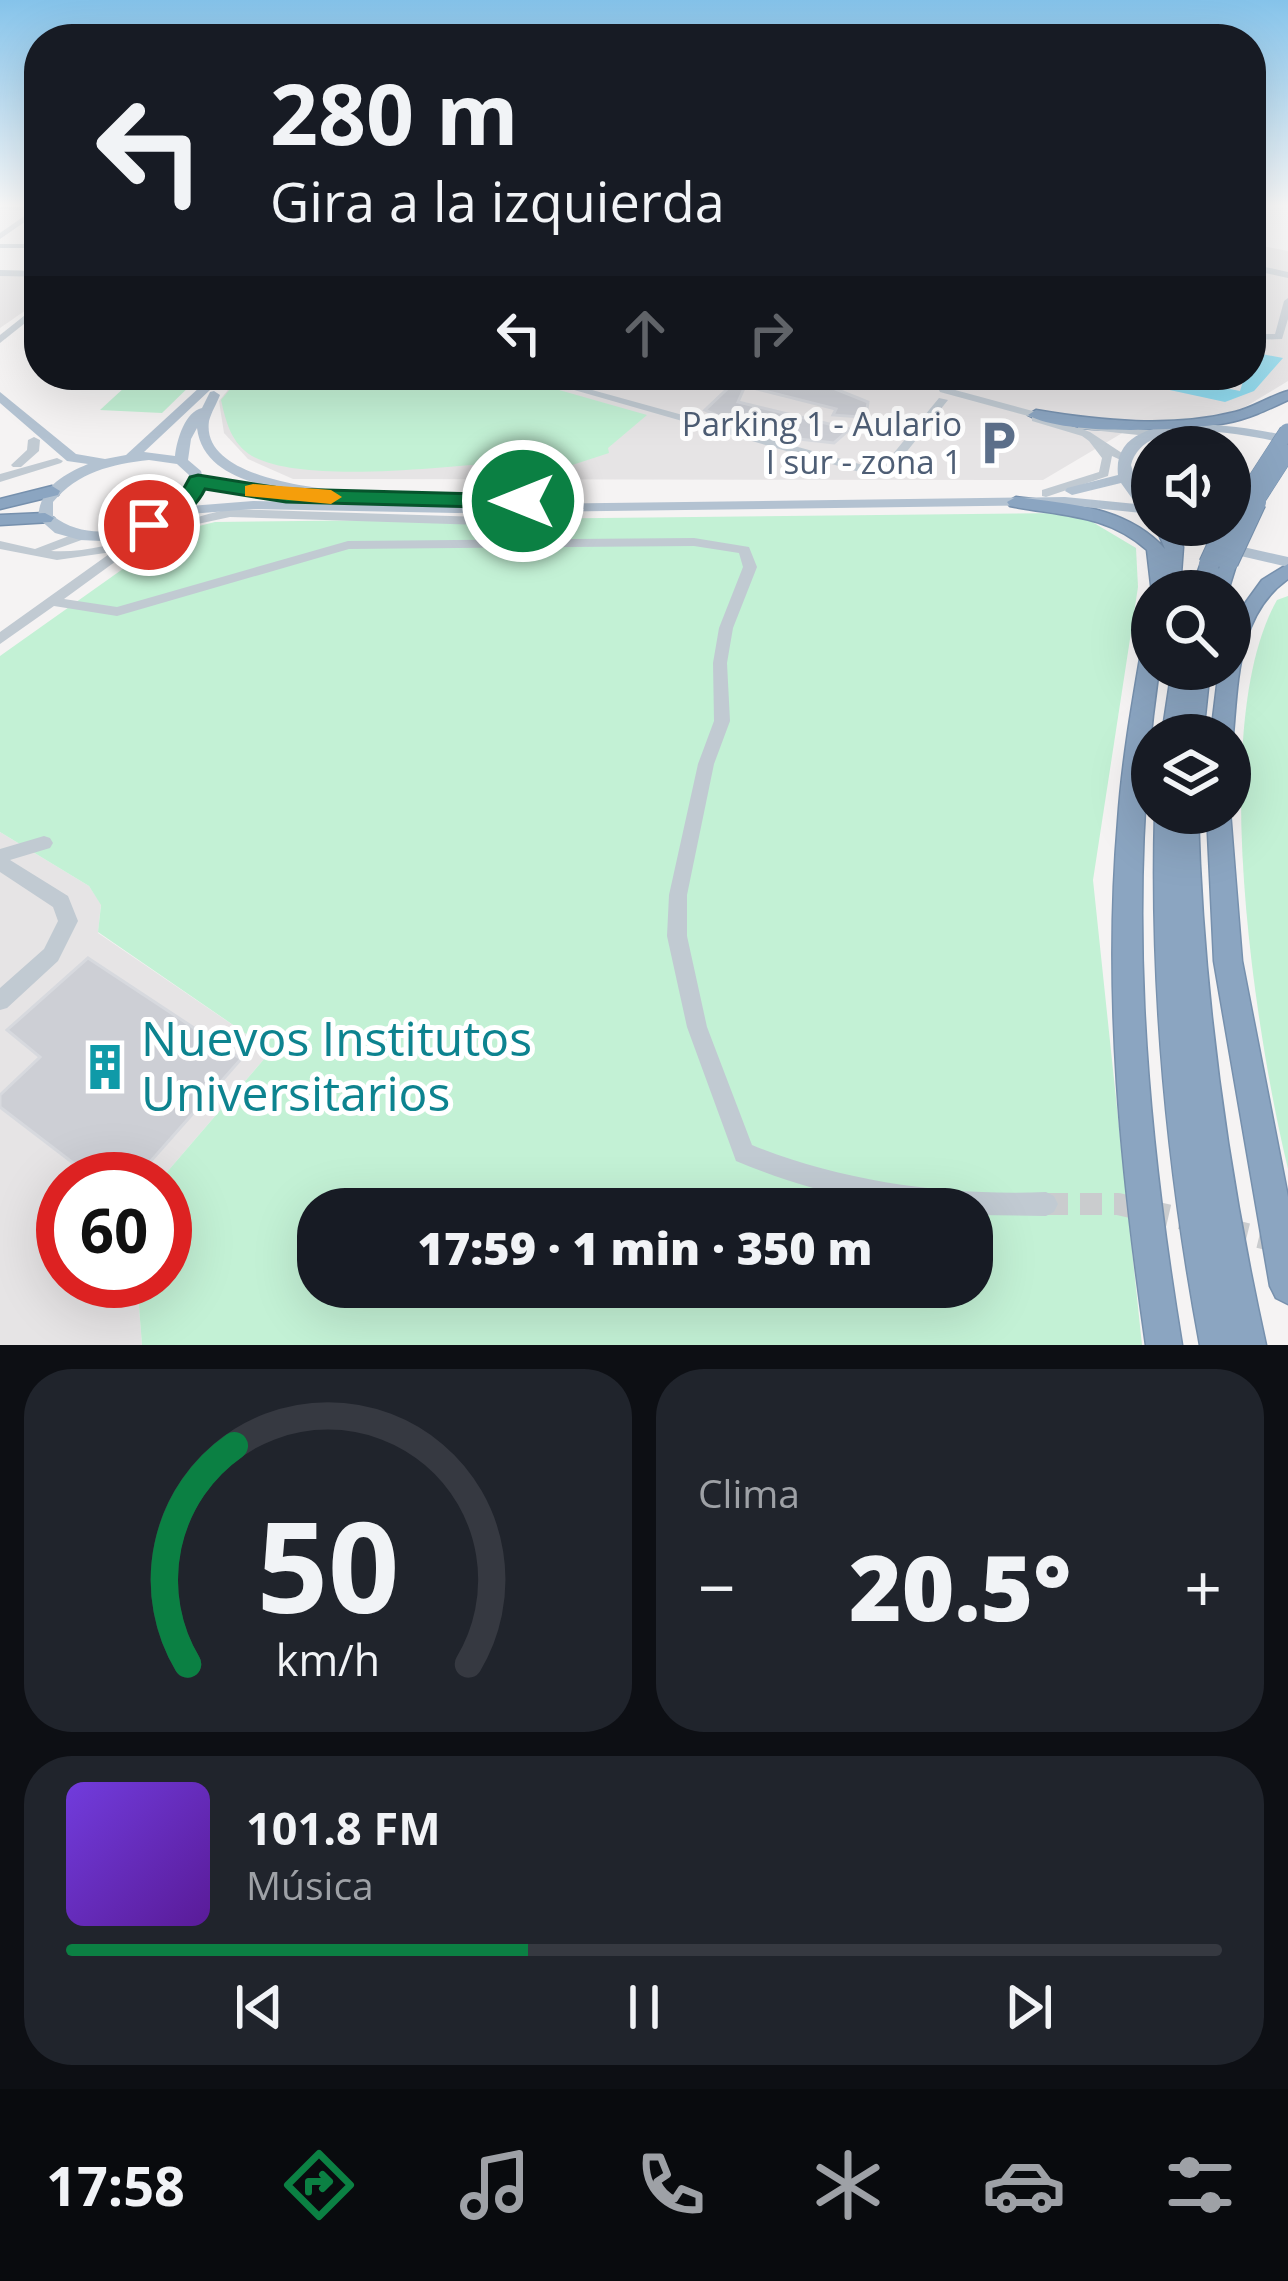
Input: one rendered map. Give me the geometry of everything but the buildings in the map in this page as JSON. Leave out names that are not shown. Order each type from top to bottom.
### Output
[{"type":"highway","points":[[1036,415],[1096,425],[1242,416],[1288,396]]},
{"type":"highway","points":[[1230,426],[1254,418],[1288,396]]},
{"type":"highway","points":[[1207,426],[1235,422],[1288,396]]},
{"type":"highway","points":[[1251,487],[1288,431]]},
{"type":"highway","points":[[1214,570],[1288,452]]},
{"type":"highway","points":[[0,504],[59,486]]},
{"type":"highway","points":[[1016,502],[1086,511],[1135,531],[1156,549],[1160,570]]},
{"type":"highway","points":[[0,520],[48,521]]},
{"type":"highway","points":[[1219,570],[1223,546]]},
{"type":"highway","points":[[1251,600],[1288,566]]},
{"type":"highway","points":[[1251,616],[1262,600],[1288,587]]},
{"type":"highway","points":[[1146,690],[1129,801],[1124,915],[1140,1173],[1164,1345]]},
{"type":"highway","points":[[1167,834],[1168,938],[1178,1077],[1218,1345]]},
{"type":"highway","points":[[1186,834],[1187,917],[1201,1065],[1248,1345]]},
{"type":"highway","points":[[1220,834],[1228,961],[1288,1286]]},
{"type":"main road","points":[[130,458],[204,390]]},
{"type":"main road","points":[[181,461],[191,423],[218,390]]},
{"type":"main road","points":[[214,395],[203,412],[202,433],[218,459],[232,469],[293,490],[370,498]]},
{"type":"main road","points":[[0,396],[72,458],[181,461],[198,482],[286,495],[546,505]]},
{"type":"main road","points":[[0,407],[57,460],[59,486],[48,521],[82,535],[132,530],[177,511],[253,505],[546,505],[1046,493],[1083,490],[1125,477]]},
{"type":"main road","points":[[1251,433],[1288,440]]},
{"type":"main road","points":[[1131,451],[1125,458],[1125,477],[1131,485]]},
{"type":"main road","points":[[59,486],[111,461]]},
{"type":"main road","points":[[177,511],[198,482]]},
{"type":"main road","points":[[598,504],[1087,501],[1131,508]]},
{"type":"main road","points":[[1220,546],[1288,566]]},
{"type":"street","points":[[1266,337],[1279,337],[1288,301]]},
{"type":"street","points":[[581,390],[863,469],[892,463],[948,394]]},
{"type":"street","points":[[948,394],[1103,430],[1131,431]]},
{"type":"street","points":[[948,394],[1059,424],[1103,442],[1125,458]]},
{"type":"street","points":[[1046,493],[1089,483],[1109,464],[1097,444],[1059,424]]},
{"type":"street","points":[[0,476],[28,458],[34,440]]},
{"type":"street","points":[[0,476],[57,460]]},
{"type":"street","points":[[0,545],[68,556],[119,546],[190,519],[230,514],[482,521]]},
{"type":"street","points":[[38,553],[51,535],[48,521]]},
{"type":"street","points":[[38,553],[82,535]]},
{"type":"street","points":[[55,602],[117,612],[348,545],[724,542],[751,558],[725,628],[720,664],[722,721],[706,764],[678,895],[677,936],[697,1027],[744,1153],[778,1170],[1009,1208],[1046,1204]]},
{"type":"street","points":[[0,639],[108,563],[119,546]]},
{"type":"street","points":[[0,860],[44,843],[29,881]]},
{"type":"street","points":[[0,860],[61,902],[66,933],[51,955],[0,1000]]},
{"type":"shaded area","points":[[1266,270],[1288,270],[1288,381],[1240,410],[1131,426],[1131,431],[1043,480],[293,479],[248,459],[224,433],[219,401],[228,390],[1266,390]]},
{"type":"shaded area","points":[[0,276],[24,277],[24,311],[0,328]]},
{"type":"shaded area","points":[[0,832],[89,886],[101,904],[98,933],[271,1051],[184,1152],[36,1152],[36,1308],[139,1308],[142,1345],[0,1345]]},
{"type":"green space","points":[[122,390],[186,390],[162,413],[100,410]]},
{"type":"green space","points":[[229,390],[559,390],[647,415],[608,448],[609,453],[560,469],[569,489],[495,489],[497,463],[336,472],[275,465],[252,456],[234,438],[221,400]]},
{"type":"green space","points":[[1061,513],[1089,520],[1136,548],[1137,570],[1131,570],[1131,633],[1093,880],[1142,1345],[142,1345],[139,1308],[192,1308],[192,1152],[184,1152],[271,1051],[98,932],[101,905],[89,886],[0,832],[0,656],[175,532],[215,522]]},
{"type":"green space","points":[[1288,596],[1288,1169],[1252,961],[1242,834],[1251,834],[1251,714],[1246,714],[1256,654],[1277,600]]},
{"type":"water","points":[[1266,355],[1283,358],[1266,377]]},
{"type":"water","points":[[1170,390],[1235,390],[1255,390],[1225,402]]},
{"type":"tunnel","points":[[1046,1204],[1118,1204],[1197,1222]]},
{"type":"tunnel","points":[[1226,1229],[1288,1244]]},
{"type":"slow traffic","points":[[253,491],[331,497]]},
{"type":"place","name":"Parking 1 - Aulario I sur - zona 1","points":[[998,443]]},
{"type":"place","name":"Nuevos Institutos Universitarios","points":[[105,1067]]},
{"type":"route","points":[[149,525],[177,511],[198,482],[286,495],[523,501]]}]
